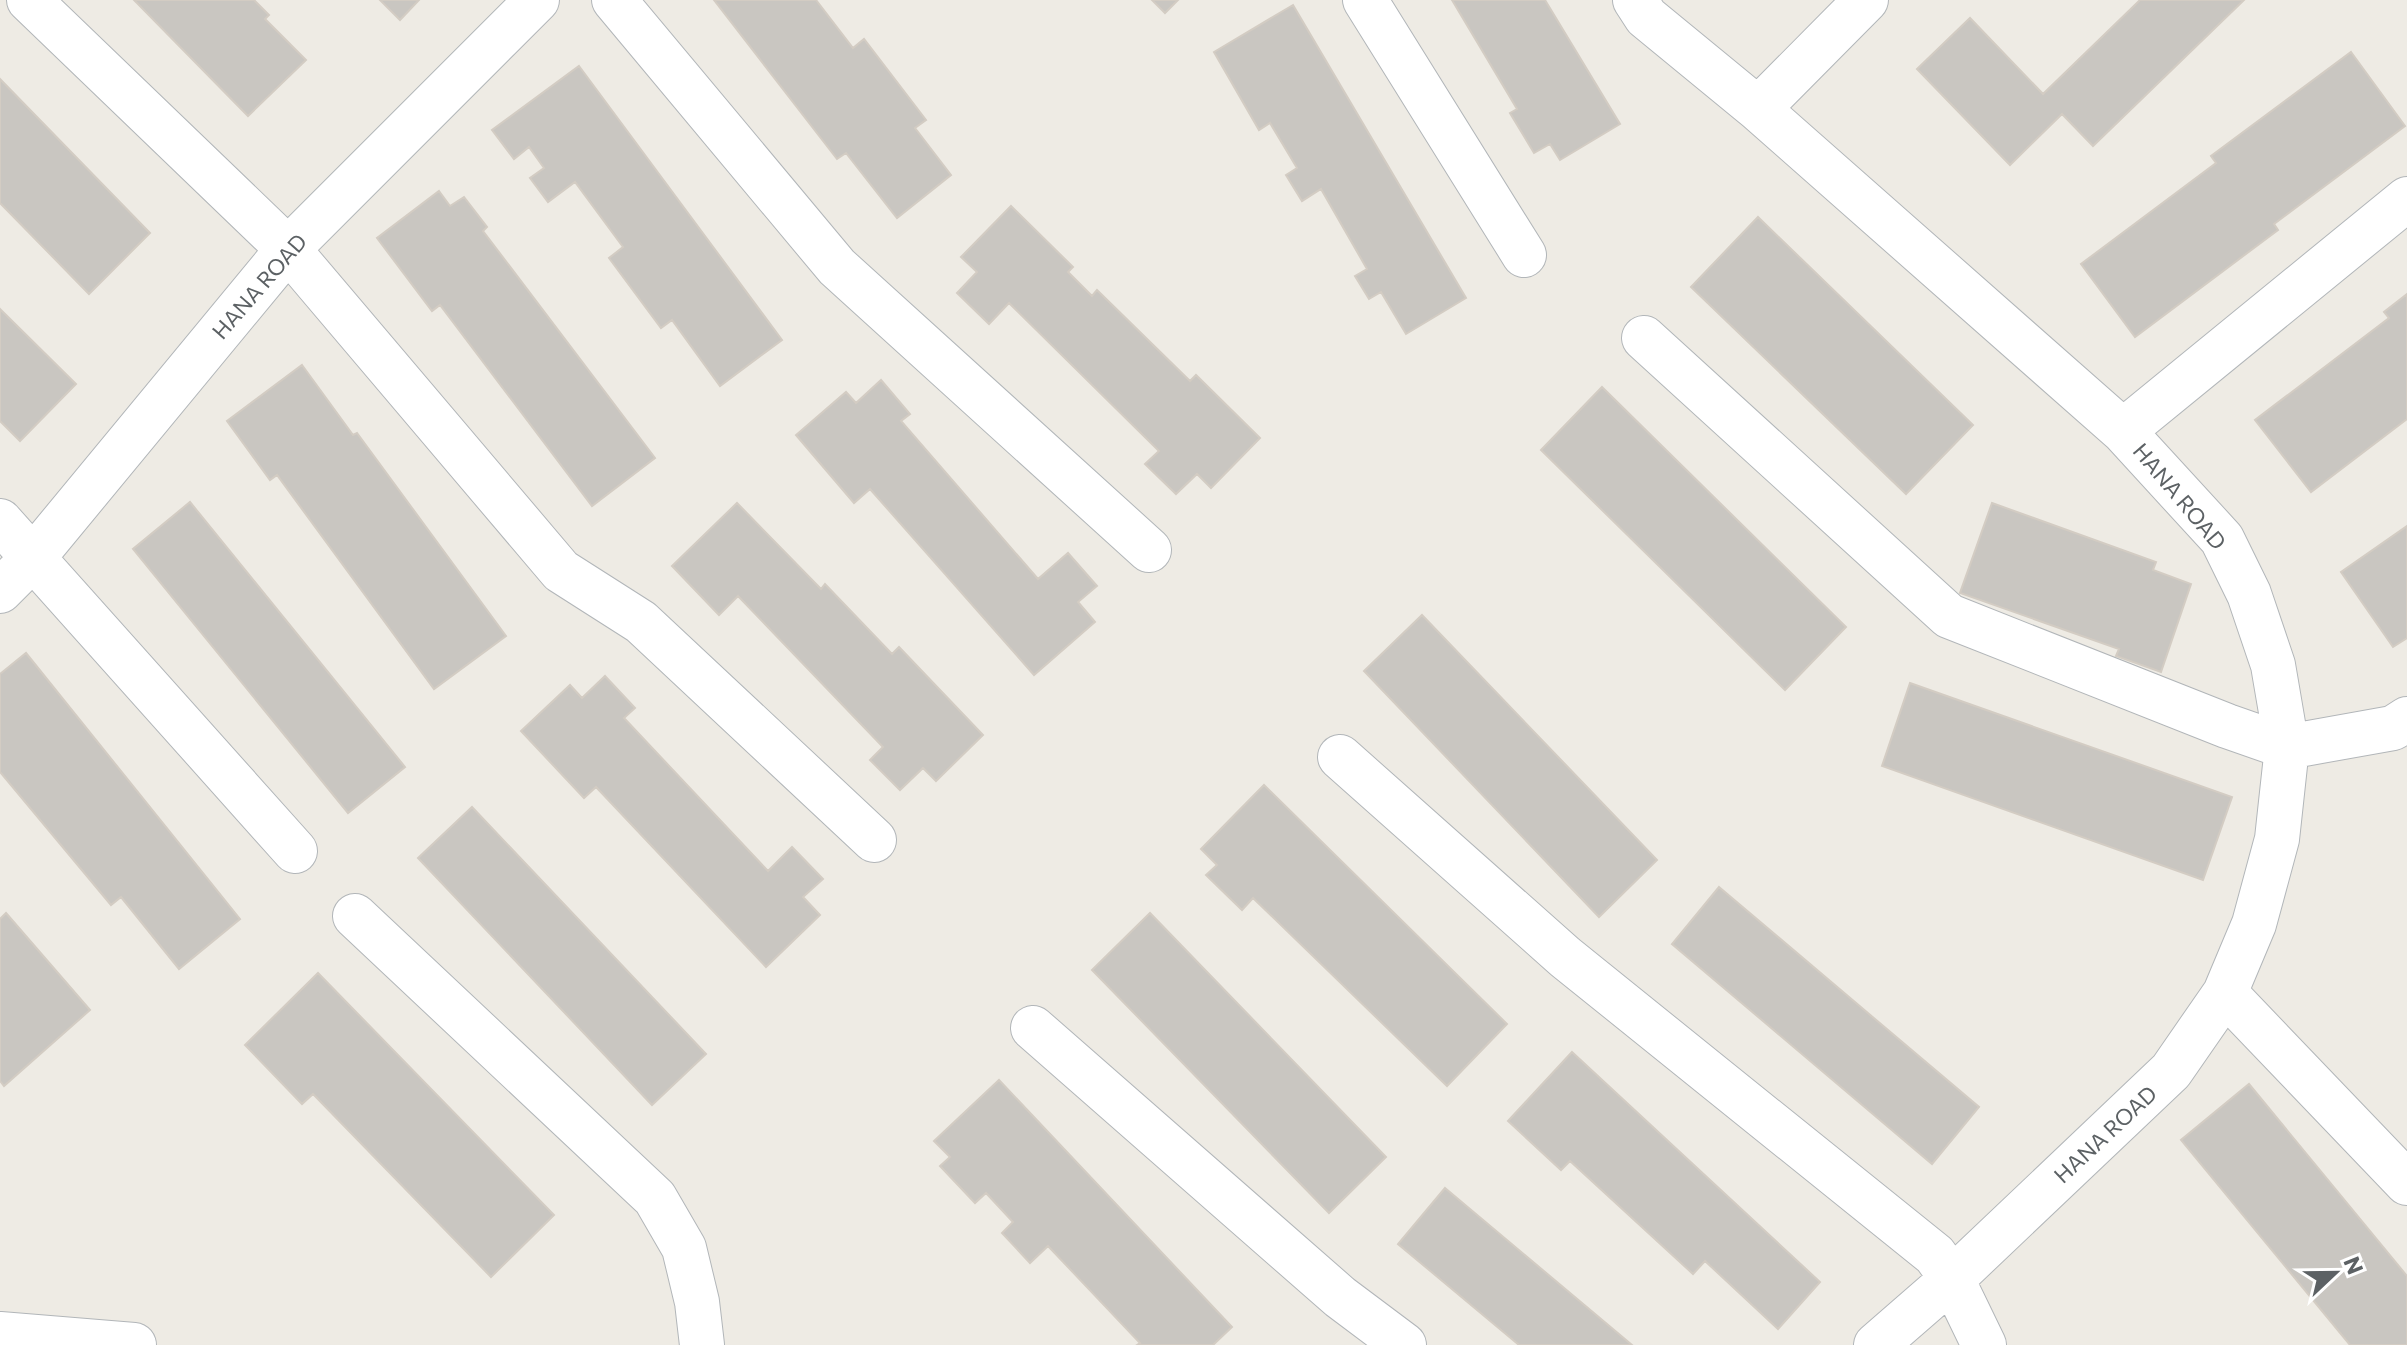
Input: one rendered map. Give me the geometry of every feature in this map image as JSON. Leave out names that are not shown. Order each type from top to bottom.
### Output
[{"type":"street","points":[[29,0],[288,249],[561,571],[641,622],[874,840]]},
{"type":"street","name":"HANA ROAD","points":[[0,591],[32,559],[288,249],[537,0]]},
{"type":"street","points":[[614,0],[837,267],[1149,550]]},
{"type":"street","points":[[1365,0],[1524,255]]},
{"type":"street","name":"HANA ROAD","points":[[1635,0],[1646,17],[1758,109],[2123,431],[2222,539],[2249,594],[2273,665],[2287,747],[2277,839],[2254,924],[2225,993],[2171,1071],[1952,1279],[1876,1345]]},
{"type":"street","points":[[1758,109],[1866,0]]},
{"type":"street","points":[[2123,431],[2407,199]]},
{"type":"street","points":[[1644,338],[1949,616],[2287,747],[2393,728],[2407,719]]},
{"type":"street","points":[[0,521],[295,851]]},
{"type":"street","points":[[1340,757],[1565,957],[1935,1255],[1952,1279],[1984,1345]]},
{"type":"street","points":[[355,916],[655,1198],[684,1248],[697,1302],[702,1345]]},
{"type":"street","points":[[2225,993],[2407,1183]]},
{"type":"street","points":[[1033,1028],[1340,1297],[1404,1345]]},
{"type":"street","points":[[0,1334],[134,1345]]},
{"type":"building","points":[[134,0],[254,0],[269,15],[265,19],[306,60],[248,116]]},
{"type":"building","points":[[380,0],[419,0],[400,20]]},
{"type":"building","points":[[714,0],[816,0],[853,48],[864,39],[926,120],[915,128],[951,175],[897,218],[846,153],[837,159]]},
{"type":"building","points":[[1152,0],[1178,0],[1165,13]]},
{"type":"building","points":[[1452,0],[1545,0],[1620,124],[1560,160],[1550,144],[1534,153],[1510,113],[1517,109]]},
{"type":"building","points":[[2140,0],[2244,0],[2093,146],[2062,114],[2010,165],[1917,69],[1970,18],[2043,94]]},
{"type":"building","points":[[1293,5],[1466,298],[1406,334],[1381,292],[1369,299],[1355,276],[1367,269],[1321,189],[1302,201],[1286,175],[1297,168],[1270,123],[1259,130],[1214,52]]},
{"type":"building","points":[[2351,52],[2405,126],[2274,224],[2278,230],[2135,337],[2081,264],[2216,163],[2211,156]]},
{"type":"building","points":[[579,66],[782,340],[720,386],[672,320],[661,328],[609,258],[623,247],[575,182],[548,202],[530,178],[544,168],[529,147],[514,159],[492,130]]},
{"type":"building","points":[[0,79],[150,233],[89,294],[0,203]]},
{"type":"building","points":[[439,191],[450,206],[464,197],[487,227],[483,231],[655,458],[592,506],[440,305],[432,311],[377,238]]},
{"type":"building","points":[[1011,206],[1073,267],[1068,272],[1092,296],[1097,290],[1190,381],[1196,375],[1260,438],[1211,488],[1197,474],[1176,494],[1145,464],[1159,451],[1009,303],[989,324],[957,293],[977,272],[961,257]]},
{"type":"building","points":[[1758,217],[1973,425],[1906,494],[1691,287]]},
{"type":"building","points":[[2407,294],[2407,419],[2311,492],[2255,420],[2389,318],[2384,312]]},
{"type":"building","points":[[0,309],[76,384],[20,441],[0,421]]},
{"type":"building","points":[[302,365],[353,435],[357,433],[506,636],[434,689],[277,475],[270,480],[227,421]]},
{"type":"building","points":[[881,380],[910,414],[901,421],[1038,579],[1068,553],[1097,586],[1078,602],[1095,622],[1034,675],[870,489],[854,503],[796,435],[846,392],[856,403]]},
{"type":"building","points":[[1602,387],[1846,627],[1785,690],[1541,450]]},
{"type":"building","points":[[190,502],[405,767],[348,813],[133,549]]},
{"type":"building","points":[[737,503],[821,589],[825,584],[892,654],[899,647],[983,735],[936,781],[923,768],[900,790],[870,760],[883,747],[738,596],[719,615],[672,566]]},
{"type":"building","points":[[1992,503],[2156,562],[2153,570],[2191,584],[2161,672],[2116,656],[2119,649],[1960,593]]},
{"type":"building","points":[[2407,526],[2407,638],[2393,647],[2341,572]]},
{"type":"building","points":[[1422,615],[1657,860],[1599,917],[1364,671]]},
{"type":"building","points":[[26,653],[240,919],[179,969],[121,897],[111,905],[0,772],[0,674]]},
{"type":"building","points":[[605,676],[635,708],[624,718],[768,871],[792,847],[823,879],[803,897],[820,915],[766,967],[596,787],[584,798],[521,731],[570,685],[582,698]]},
{"type":"building","points":[[1910,683],[2232,797],[2203,880],[1882,766]]},
{"type":"building","points":[[1264,785],[1507,1024],[1447,1086],[1253,898],[1242,910],[1206,875],[1217,865],[1201,849]]},
{"type":"building","points":[[472,807],[706,1054],[652,1105],[418,858]]},
{"type":"building","points":[[1719,887],[1979,1107],[1932,1164],[1672,944]]},
{"type":"building","points":[[6,913],[90,1010],[4,1086],[0,1081],[0,919]]},
{"type":"building","points":[[1150,913],[1386,1157],[1329,1213],[1092,970]]},
{"type":"building","points":[[318,973],[554,1215],[491,1277],[313,1094],[302,1104],[245,1045]]},
{"type":"building","points":[[1572,1052],[1820,1282],[1778,1329],[1705,1261],[1693,1274],[1570,1161],[1561,1170],[1508,1121]]},
{"type":"building","points":[[999,1080],[1232,1327],[1213,1345],[1137,1345],[1140,1343],[1048,1246],[1030,1263],[1002,1233],[1013,1222],[986,1193],[975,1203],[940,1166],[950,1157],[934,1141]]},
{"type":"building","points":[[2249,1084],[2407,1276],[2407,1345],[2350,1345],[2181,1140]]},
{"type":"building","points":[[1445,1188],[1632,1345],[1519,1345],[1398,1244]]}]
